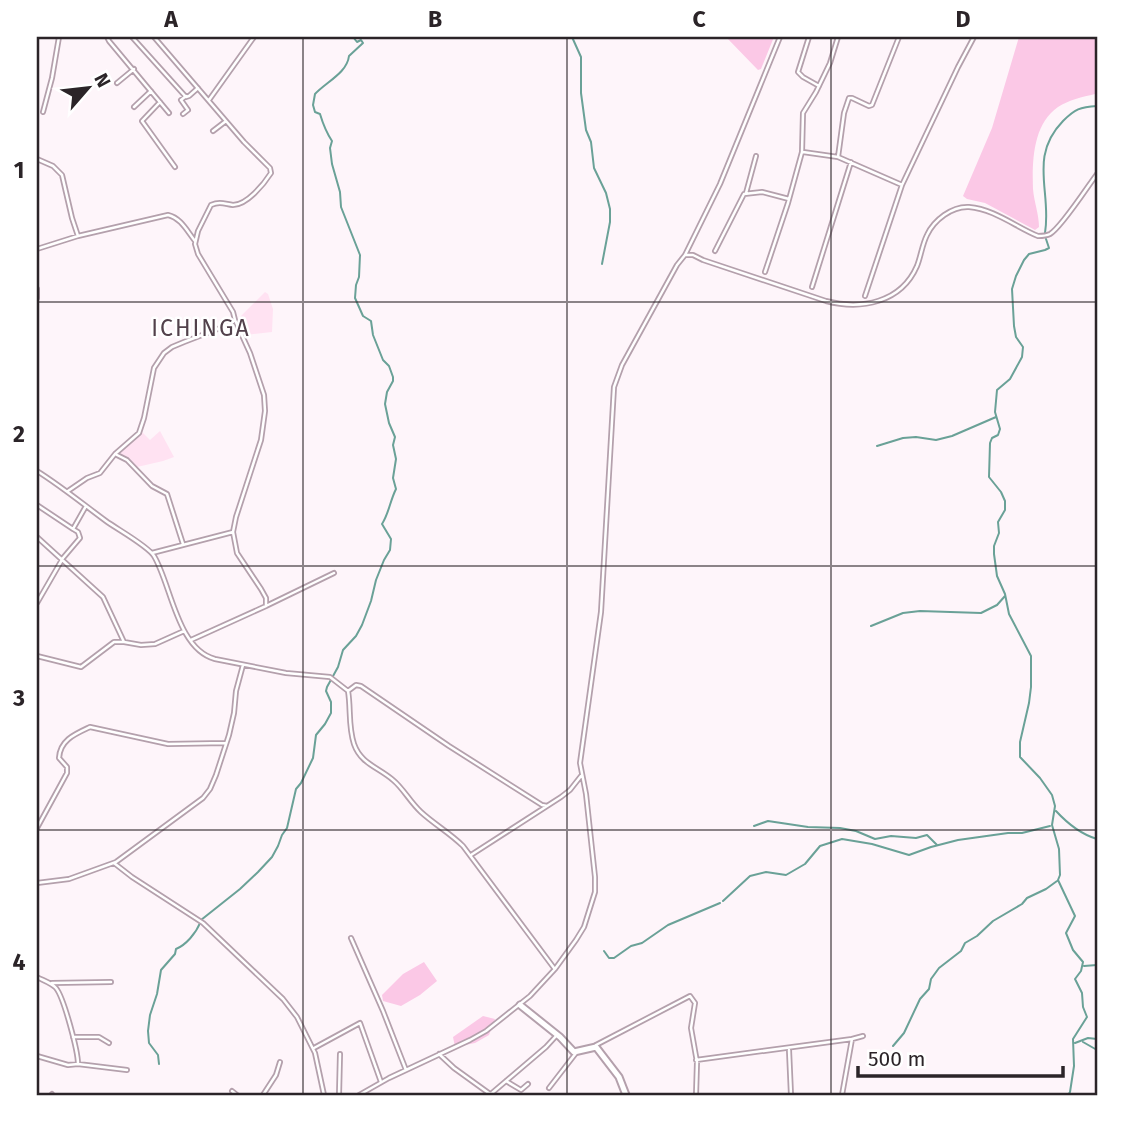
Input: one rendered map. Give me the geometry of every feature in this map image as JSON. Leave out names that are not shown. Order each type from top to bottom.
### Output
[{"type":"street","points":[[43,112],[59,37]]},
{"type":"street","points":[[107,37],[169,113]]},
{"type":"street","points":[[132,37],[186,96]]},
{"type":"street","points":[[154,37],[244,142],[269,167],[271,173],[242,202],[236,205],[217,202],[211,205],[195,241]]},
{"type":"street","points":[[208,101],[254,37]]},
{"type":"street","points":[[359,1095],[481,1034],[520,1005],[555,969],[582,931],[595,892],[595,877],[581,755],[601,612],[614,387],[622,365],[685,255],[720,184],[779,37]]},
{"type":"street","points":[[809,37],[798,72],[819,86]]},
{"type":"street","points":[[765,272],[802,152],[803,113],[830,63],[838,37]]},
{"type":"street","points":[[838,157],[844,113],[849,98],[872,105],[899,37]]},
{"type":"street","points":[[865,296],[902,185],[974,37]]},
{"type":"street","points":[[117,83],[134,69]]},
{"type":"street","points":[[183,114],[187,109],[181,100],[198,88]]},
{"type":"street","points":[[134,107],[151,90]]},
{"type":"street","points":[[160,102],[142,121],[175,167]]},
{"type":"street","points":[[213,131],[226,121]]},
{"type":"street","points":[[802,152],[838,157],[902,185]]},
{"type":"street","points":[[715,251],[746,193],[756,156]]},
{"type":"street","points":[[37,159],[57,168],[62,175],[78,236]]},
{"type":"street","points":[[811,287],[851,162]]},
{"type":"street","points":[[685,255],[693,255],[826,301],[863,305],[889,296],[909,280],[918,263],[927,234],[933,225],[951,211],[975,208],[998,216],[1033,234],[1045,236],[1059,226],[1097,174]]},
{"type":"street","points":[[746,193],[762,192],[789,199]]},
{"type":"street","points":[[37,248],[167,215],[179,220],[195,241],[198,254],[233,312],[264,395],[261,440],[233,532],[237,553],[266,598],[273,604]]},
{"type":"street","points":[[37,289],[37,298]]},
{"type":"street","points":[[68,491],[83,480],[100,473],[115,454],[139,433],[154,368],[164,353],[235,320]]},
{"type":"street","points":[[115,454],[127,460],[152,486],[167,494],[183,544]]},
{"type":"street","points":[[37,471],[152,553],[184,631],[207,657],[297,675],[331,677],[348,691],[351,731],[360,756],[392,779],[410,802],[454,837],[471,855],[555,969]]},
{"type":"street","points":[[37,505],[78,532],[80,538],[62,560],[37,603]]},
{"type":"street","points":[[73,529],[86,506]]},
{"type":"street","points":[[152,553],[233,532]]},
{"type":"street","points":[[37,537],[103,597],[124,642]]},
{"type":"street","points":[[191,640],[273,604],[334,573]]},
{"type":"street","points":[[266,598],[266,606]]},
{"type":"street","points":[[37,656],[81,667],[112,643],[156,644],[184,631]]},
{"type":"street","points":[[37,883],[69,879],[114,863],[203,798],[213,782],[233,721],[236,691],[243,665]]},
{"type":"street","points":[[348,691],[356,685],[360,686],[449,746],[547,806]]},
{"type":"street","points":[[37,828],[67,773],[67,767],[59,758],[60,747],[68,738],[90,727],[168,744],[226,743]]},
{"type":"street","points":[[471,855],[566,794],[582,775]]},
{"type":"street","points":[[114,863],[208,926],[287,1003],[313,1049],[324,1095]]},
{"type":"street","points":[[351,938],[406,1070]]},
{"type":"street","points":[[37,976],[57,989],[73,1037],[78,1064]]},
{"type":"street","points":[[48,984],[111,982]]},
{"type":"street","points":[[549,1088],[576,1053],[690,996],[695,1003],[691,1028],[696,1060],[696,1095]]},
{"type":"street","points":[[520,1005],[576,1053]]},
{"type":"street","points":[[313,1049],[360,1023],[381,1082]]},
{"type":"street","points":[[439,1054],[489,1095],[557,1035]]},
{"type":"street","points":[[696,1060],[852,1039],[863,1035]]},
{"type":"street","points":[[73,1037],[99,1037],[108,1043]]},
{"type":"street","points":[[842,1095],[852,1039]]},
{"type":"street","points":[[593,1046],[596,1046],[622,1079],[628,1094],[632,1095]]},
{"type":"street","points":[[789,1048],[791,1095]]},
{"type":"street","points":[[339,1095],[340,1054]]},
{"type":"street","points":[[37,1056],[68,1065],[127,1070]]},
{"type":"street","points":[[263,1095],[276,1075],[280,1062]]},
{"type":"street","points":[[614,1070],[626,1095]]},
{"type":"street","points":[[506,1081],[522,1090],[528,1084]]},
{"type":"street","points":[[232,1091],[237,1095]]},
{"type":"shaded area","points":[[726,37],[774,37],[761,69],[758,70]]},
{"type":"shaded area","points":[[1019,37],[1097,37],[1097,92],[1058,107],[1043,123],[1039,133],[1033,167],[1033,189],[1039,227],[1035,230],[985,203],[963,196],[992,128]]},
{"type":"shaded area","points":[[265,292],[273,309],[272,332],[245,335],[238,319]]},
{"type":"shaded area","points":[[160,431],[174,457],[137,467],[130,459],[120,455],[142,432],[150,440]]},
{"type":"shaded area","points":[[424,962],[437,981],[401,1006],[383,1001],[382,995],[403,974]]},
{"type":"shaded area","points":[[483,1016],[495,1019],[489,1035],[475,1043],[455,1047],[453,1037]]},
{"type":"waterway","points":[[201,920],[258,872],[278,846],[287,828],[296,789],[313,758],[316,735],[331,713],[327,687],[338,667],[343,650],[362,625],[376,580],[390,550],[391,539],[382,524],[396,489],[393,478],[395,437],[385,404],[393,377],[373,335],[371,321],[363,316],[355,298],[360,255],[341,207],[332,164],[332,141],[313,105],[315,94],[340,72],[349,56],[363,43],[361,40],[357,42],[353,37]]},
{"type":"waterway","points":[[572,37],[581,57],[581,93],[594,168],[610,209],[602,264]]},
{"type":"waterway","points":[[1045,233],[1046,148],[1052,134],[1071,114],[1078,109],[1097,106]]},
{"type":"waterway","points":[[1046,239],[1049,248],[1029,254],[1012,289],[1014,326],[1016,337],[1023,347],[1022,357],[1010,379],[997,390],[995,412],[1000,429],[990,443],[989,477],[1005,501],[1005,510],[998,522],[999,533],[994,546],[997,576],[1005,594],[1009,614],[1031,656],[1031,687],[1020,742],[1020,757],[1052,795],[1055,806],[1052,825],[1059,849],[1058,880],[1075,916],[1066,933],[1073,950],[1083,962],[1075,979],[1082,993],[1087,1017],[1073,1039],[1074,1066],[1068,1095]]},
{"type":"waterway","points":[[877,446],[903,438],[936,440],[996,417]]},
{"type":"waterway","points":[[871,626],[903,613],[981,613],[997,605],[1005,596]]},
{"type":"waterway","points":[[1056,811],[1075,828],[1097,839]]},
{"type":"waterway","points":[[754,826],[768,821],[808,827],[840,828],[875,839],[891,836],[916,838],[927,835],[937,845]]},
{"type":"waterway","points":[[723,901],[750,876],[766,872],[786,875],[805,864],[820,846],[842,839],[872,844],[909,855],[958,840],[1022,833],[1050,826]]},
{"type":"waterway","points":[[893,1046],[904,1033],[939,968],[993,921],[1057,881]]},
{"type":"waterway","points":[[604,951],[609,958],[614,958],[668,925],[720,903]]},
{"type":"waterway","points":[[159,1064],[158,1055],[149,1043],[148,1031],[161,970],[200,923]]},
{"type":"waterway","points":[[1084,966],[1097,965]]},
{"type":"waterway","points":[[1075,1043],[1088,1038],[1097,1039]]},
{"type":"waterway","points":[[1083,1042],[1097,1050]]},
{"type":"district","name":"ICHINGA","points":[[201,328]]}]
